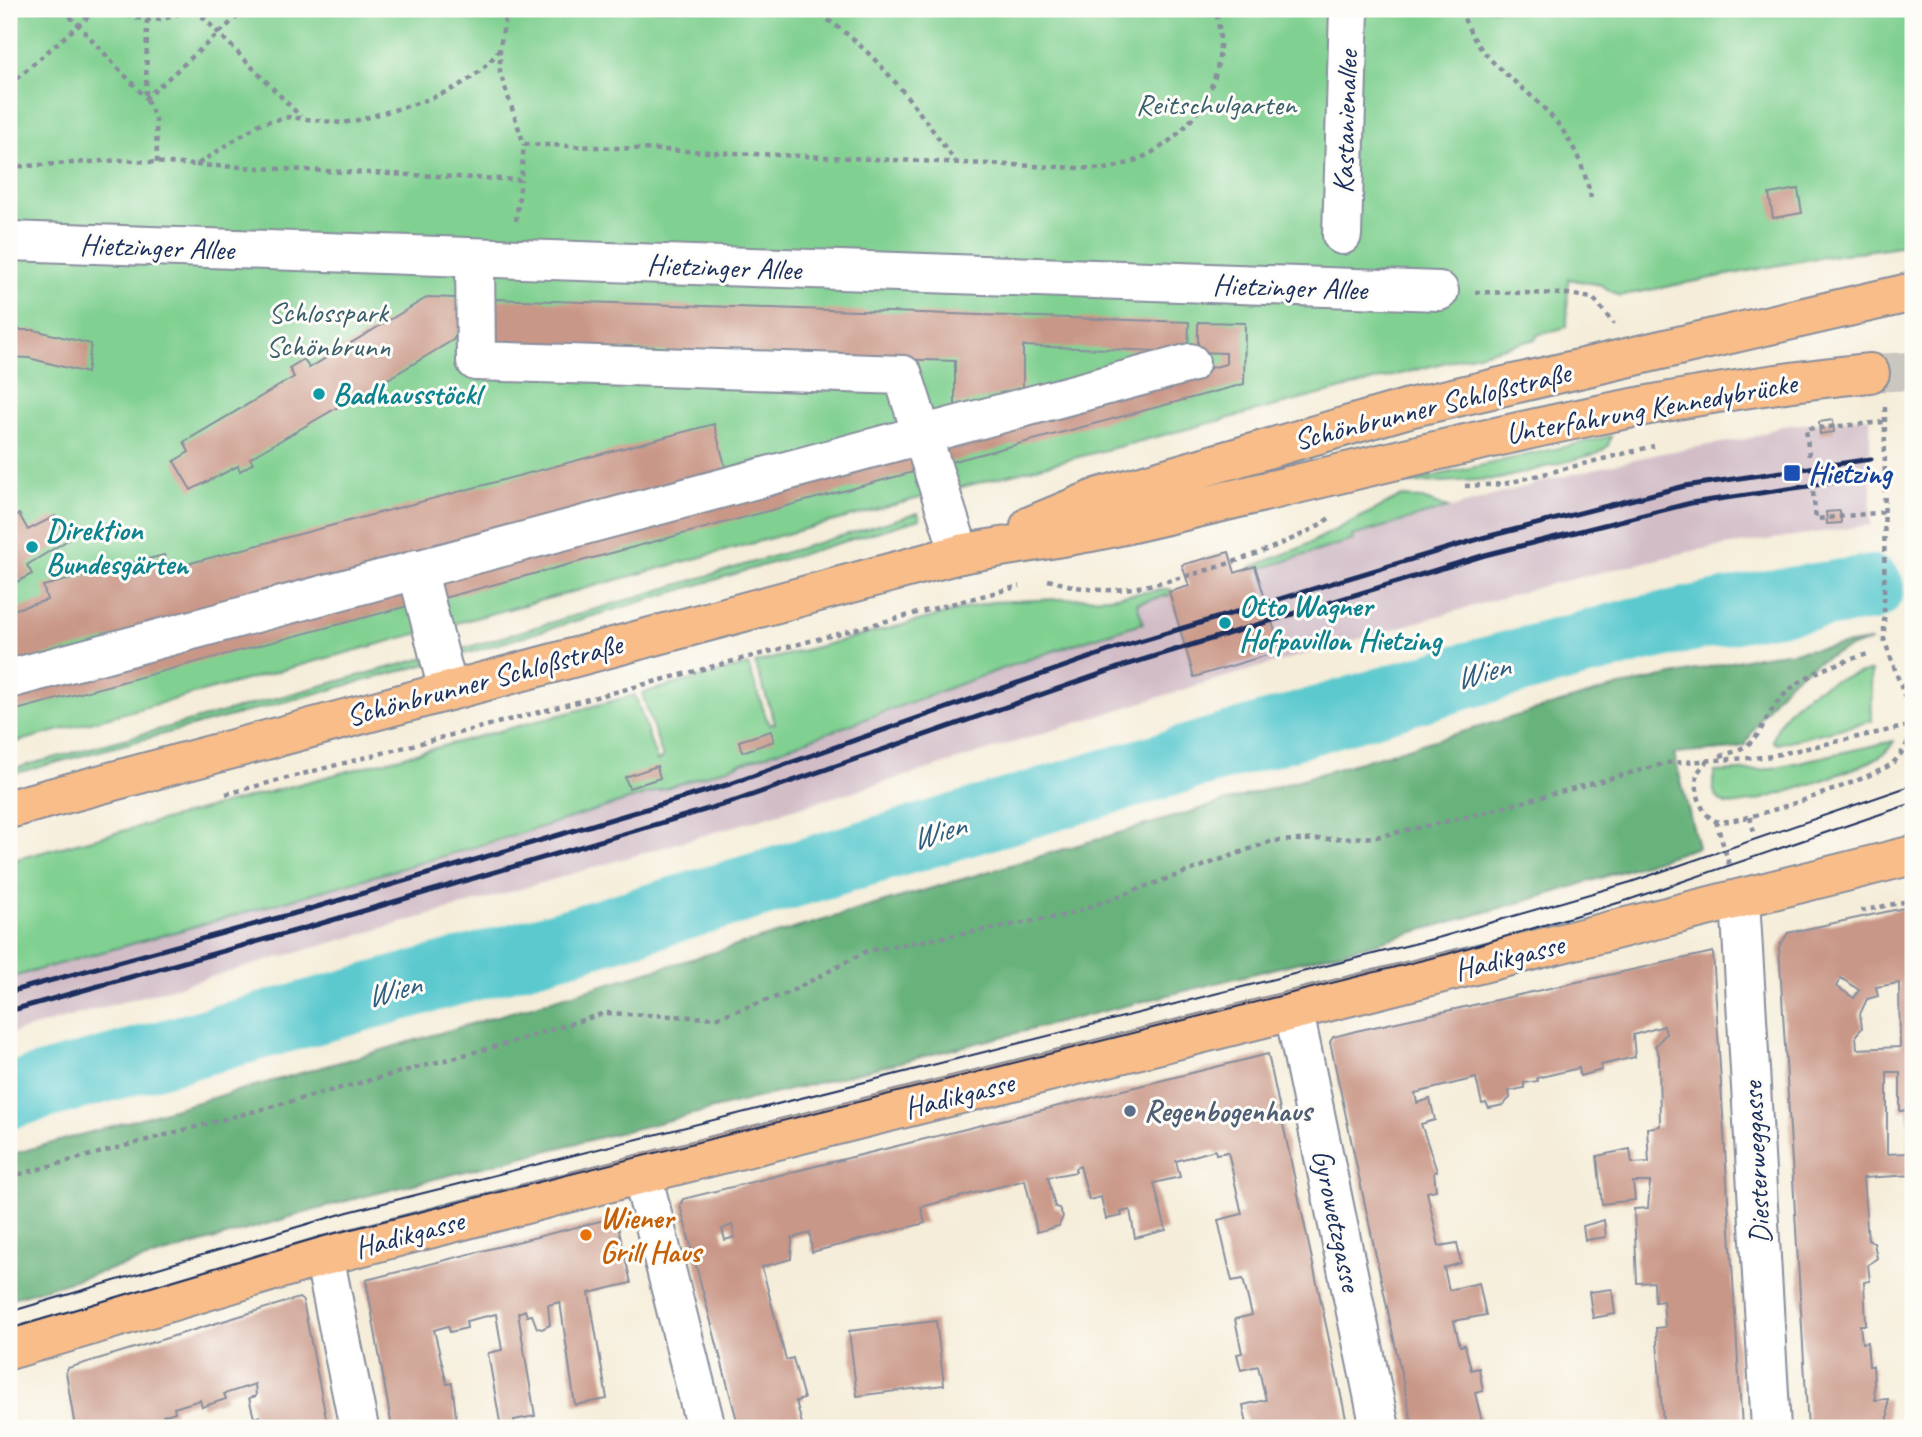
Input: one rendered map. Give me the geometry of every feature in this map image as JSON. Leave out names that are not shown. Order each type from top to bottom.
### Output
[{"type":"main road","name":"Schönbrunner Schloßstraße","points":[[960,554],[1100,497],[1409,408],[1913,292]]},
{"type":"main road","name":"Unterfahrung Kennedybrücke","points":[[1433,450],[1714,391],[1878,389]]},
{"type":"main road","name":"Schönbrunner Schloßstraße","points":[[9,808],[960,554],[1104,529],[1433,450]]},
{"type":"main road","name":"Hadikgasse","points":[[9,1350],[324,1256],[1913,855]]},
{"type":"street","name":"Kastanienallee","points":[[1342,235],[1349,9]]},
{"type":"street","name":"Hietzinger Allee","points":[[9,241],[1439,291]]},
{"type":"street","points":[[475,258],[476,361],[903,375],[960,554]]},
{"type":"street","points":[[9,679],[1190,363]]},
{"type":"street","points":[[417,569],[448,690]]},
{"type":"street","name":"Diesterweggasse","points":[[1740,899],[1771,1428]]},
{"type":"street","name":"Gyrowetzgasse","points":[[1294,1012],[1380,1428]]},
{"type":"street","points":[[642,1174],[706,1428]]},
{"type":"street","points":[[324,1256],[359,1428]]},
{"type":"path","points":[[63,9],[146,98],[156,120],[158,163]]},
{"type":"path","points":[[9,85],[97,9]]},
{"type":"path","points":[[118,9],[147,20],[164,19],[185,9]]},
{"type":"path","points":[[195,9],[302,118]]},
{"type":"path","points":[[146,98],[246,9]]},
{"type":"path","points":[[9,167],[120,160],[521,180],[524,144],[502,83],[500,47],[507,9]]},
{"type":"path","points":[[811,9],[858,41],[882,65],[956,162]]},
{"type":"path","points":[[524,144],[1104,169],[1151,155],[1179,135],[1200,110],[1212,86],[1218,65],[1219,31],[1215,9]]},
{"type":"path","points":[[1461,9],[1469,32],[1489,61],[1543,107],[1571,143],[1579,156],[1591,198]]},
{"type":"path","points":[[146,98],[147,20]]},
{"type":"path","points":[[196,165],[249,128],[276,119],[302,118],[342,123],[424,99],[466,82],[485,67],[500,47]]},
{"type":"path","points":[[1439,291],[1568,294],[1593,298],[1612,320],[1627,358]]},
{"type":"path","points":[[1871,653],[1811,675],[1784,695],[1750,746],[1711,758],[1700,767],[1696,782],[1702,807],[1716,821],[1750,817],[1883,769],[1899,756],[1913,725],[1884,639],[1885,422],[1878,389]]},
{"type":"path","points":[[1809,456],[1806,429],[1885,422]]},
{"type":"path","points":[[1813,492],[1816,519],[1885,512]]},
{"type":"path","points":[[1044,580],[1103,591],[1185,576],[1281,546],[1319,527],[1340,510]]},
{"type":"path","points":[[224,794],[1030,583]]},
{"type":"path","points":[[9,1177],[505,1044],[605,1013],[715,1018],[788,993],[867,951],[1067,915],[1272,841],[1376,837],[1475,816],[1656,765],[1711,758],[1766,757],[1913,725]]},
{"type":"path","points":[[1750,817],[1754,832]]},
{"type":"shaded area","points":[[1870,417],[1871,525],[1697,550],[1547,585],[1198,685],[926,770],[483,900],[9,1034],[9,978],[482,846],[761,756],[1008,665],[1143,622],[1137,603],[1256,570],[1352,540],[1352,537],[1544,481],[1657,454],[1751,438],[1782,426]]},
{"type":"green space","name":"Schlosspark Schönbrunn","points":[[9,9],[1913,9],[1913,244],[1811,259],[1619,296],[1601,285],[1568,279],[1567,327],[1537,335],[1536,339],[931,495],[9,744]]},
{"type":"green space","points":[[1611,436],[1608,446],[1599,453],[1499,479],[1399,484]]},
{"type":"green space","points":[[1400,497],[1419,498],[1448,508],[1352,536],[1353,540],[1256,570],[1251,567],[1300,548]]},
{"type":"green space","points":[[918,513],[920,519],[451,658],[449,653]]},
{"type":"green space","points":[[1169,589],[1173,591],[1169,595],[1137,603],[1143,623],[998,670],[760,757],[480,845],[9,978],[9,861],[635,695],[657,761],[663,758],[642,693],[748,665],[769,725],[775,723],[755,663],[991,602],[1108,597]]},
{"type":"green space","points":[[1871,641],[1828,657],[1795,677],[1769,706],[1745,745],[1733,749],[1674,754],[1698,847],[1543,896],[1368,945],[346,1201],[9,1299],[9,1155],[365,1055],[1608,689],[1750,658]]},
{"type":"green space","points":[[425,658],[427,664],[9,775],[9,770]]},
{"type":"green space","points":[[1871,671],[1872,721],[1777,744],[1773,741],[1778,726],[1787,713],[1811,692],[1841,678]]},
{"type":"green space","points":[[1894,741],[1883,754],[1864,764],[1824,780],[1754,801],[1726,804],[1718,798],[1714,790],[1715,772],[1763,770]]},
{"type":"building","points":[[1798,189],[1802,213],[1773,218],[1769,194]]},
{"type":"building","name":"Badhausstöckl","points":[[428,297],[455,298],[467,317],[453,340],[373,388],[375,394],[361,400],[359,395],[250,458],[253,463],[240,471],[238,466],[191,490],[174,461],[189,452],[184,442],[294,377],[289,368],[304,359],[309,368]]},
{"type":"building","points":[[494,299],[1189,322],[1188,352],[1023,346],[1023,389],[955,406],[955,361],[492,346]]},
{"type":"building","points":[[1198,322],[1245,323],[1244,384],[947,463],[941,440],[1226,364],[1226,353],[1198,352]]},
{"type":"building","points":[[9,330],[34,330],[91,344],[87,373],[29,358],[9,357]]},
{"type":"building","points":[[1833,420],[1834,432],[1820,434],[1819,422]]},
{"type":"building","points":[[714,424],[728,477],[9,665],[9,611],[47,600],[43,586],[164,555],[168,569]]},
{"type":"building","points":[[916,450],[921,470],[440,599],[435,578]]},
{"type":"building","points":[[1840,511],[1841,523],[1827,524],[1826,512]]},
{"type":"building","name":"Direktion Bundesgärten","points":[[19,514],[28,530],[55,516],[68,540],[27,565],[32,574],[9,586],[9,519]]},
{"type":"building","name":"Otto Wagner Hofpavillon Hietzing","points":[[1229,552],[1235,573],[1255,566],[1281,651],[1194,677],[1169,592],[1189,586],[1182,565]]},
{"type":"building","points":[[402,586],[408,606],[9,712],[9,690]]},
{"type":"building","points":[[771,731],[774,741],[742,752],[739,741]]},
{"type":"building","points":[[657,766],[660,778],[629,788],[625,777]]},
{"type":"building","points":[[1913,906],[1913,1175],[1863,1178],[1868,1240],[1874,1243],[1877,1258],[1868,1265],[1870,1281],[1864,1282],[1866,1325],[1860,1325],[1862,1343],[1867,1342],[1869,1366],[1873,1366],[1875,1400],[1888,1399],[1888,1428],[1808,1428],[1779,947],[1788,933]],"holes":[[[1841,978],[1859,990],[1854,998],[1836,986]],[[1899,983],[1900,1047],[1857,1049],[1856,1035],[1862,1028],[1860,1014],[1867,999],[1878,996],[1876,987]],[[1887,1072],[1900,1072],[1900,1111],[1908,1110],[1908,1153],[1887,1154]]]},
{"type":"building","points":[[1713,952],[1742,1428],[1670,1428],[1670,1423],[1663,1423],[1656,1328],[1665,1327],[1663,1301],[1655,1302],[1654,1282],[1637,1283],[1634,1209],[1648,1208],[1650,1182],[1633,1182],[1635,1200],[1602,1204],[1597,1156],[1630,1149],[1632,1163],[1649,1162],[1647,1128],[1660,1126],[1659,1055],[1655,1046],[1666,1034],[1664,1026],[1633,1035],[1635,1057],[1601,1065],[1602,1070],[1580,1076],[1579,1068],[1537,1078],[1538,1081],[1524,1083],[1524,1088],[1509,1091],[1510,1098],[1503,1105],[1489,1108],[1486,1103],[1482,1104],[1476,1078],[1415,1093],[1417,1103],[1430,1099],[1435,1120],[1421,1124],[1437,1171],[1434,1172],[1436,1190],[1427,1192],[1439,1246],[1457,1243],[1461,1263],[1444,1268],[1449,1290],[1479,1283],[1486,1315],[1454,1321],[1460,1346],[1465,1345],[1471,1370],[1479,1368],[1483,1391],[1475,1393],[1482,1421],[1476,1423],[1477,1428],[1413,1428],[1330,1042],[1333,1037]]},
{"type":"building","points":[[1268,1054],[1348,1428],[1252,1428],[1251,1424],[1247,1425],[1243,1405],[1266,1400],[1258,1366],[1241,1370],[1237,1354],[1242,1353],[1235,1319],[1252,1315],[1243,1279],[1232,1281],[1218,1220],[1242,1214],[1228,1152],[1216,1154],[1215,1150],[1176,1161],[1180,1177],[1154,1183],[1166,1230],[1135,1238],[1130,1210],[1121,1212],[1122,1216],[1106,1219],[1101,1197],[1089,1200],[1080,1166],[1075,1168],[1076,1172],[1048,1177],[1055,1207],[1059,1208],[1063,1216],[1059,1226],[1037,1232],[1025,1180],[921,1207],[925,1223],[812,1252],[810,1233],[792,1238],[791,1259],[762,1267],[786,1360],[793,1358],[804,1399],[796,1401],[803,1428],[739,1428],[680,1205],[683,1199]],"holes":[[[732,1225],[735,1237],[725,1240],[722,1229]]]},
{"type":"building","points":[[616,1217],[631,1283],[589,1293],[607,1399],[575,1405],[560,1302],[548,1305],[550,1325],[542,1329],[537,1328],[532,1315],[527,1316],[525,1310],[518,1313],[535,1416],[514,1420],[515,1428],[501,1428],[488,1353],[502,1350],[496,1314],[466,1321],[467,1328],[450,1332],[448,1326],[434,1330],[447,1384],[452,1383],[457,1424],[462,1424],[463,1428],[392,1428],[366,1280]]},
{"type":"building","points":[[1604,1220],[1606,1237],[1585,1240],[1583,1226]]},
{"type":"building","points":[[1612,1289],[1615,1314],[1593,1318],[1589,1292]]},
{"type":"building","points":[[299,1298],[303,1301],[328,1428],[263,1428],[260,1416],[254,1418],[249,1398],[256,1396],[255,1384],[224,1394],[226,1399],[202,1407],[200,1400],[174,1408],[175,1412],[163,1416],[165,1423],[149,1428],[75,1428],[66,1372],[68,1368]]},
{"type":"building","points":[[936,1321],[944,1385],[857,1396],[849,1331]]},
{"type":"waterway","name":"Wien","points":[[9,1096],[573,940],[1465,676],[1638,630],[1764,604],[1871,588]]},
{"type":"tunnel","points":[[1870,373],[1913,371]]},
{"type":"tram line","points":[[9,1312],[348,1212],[1441,937],[1631,882],[1913,785]]},
{"type":"tram line","points":[[9,1329],[320,1237],[1447,954],[1628,900],[1913,803]]},
{"type":"railway","points":[[9,992],[303,911],[730,784],[1120,647],[1482,538],[1685,486],[1871,459]]},
{"type":"railway","points":[[9,1011],[309,927],[735,801],[1126,665],[1485,555],[1691,503],[1871,477]]},
{"type":"place","name":"Badhausstöckl","points":[[319,394]]},
{"type":"place","name":"Hietzing","points":[[1792,473]]},
{"type":"place","name":"Direktion Bundesgärten","points":[[32,547]]},
{"type":"place","name":"Otto Wagner Hofpavillon Hietzing","points":[[1225,623]]},
{"type":"place","name":"Regenbogenhaus","points":[[1130,1111]]},
{"type":"place","name":"Wiener Grill Haus","points":[[586,1235]]},
{"type":"park label","name":"Reitschulgarten","points":[[1216,104]]}]
